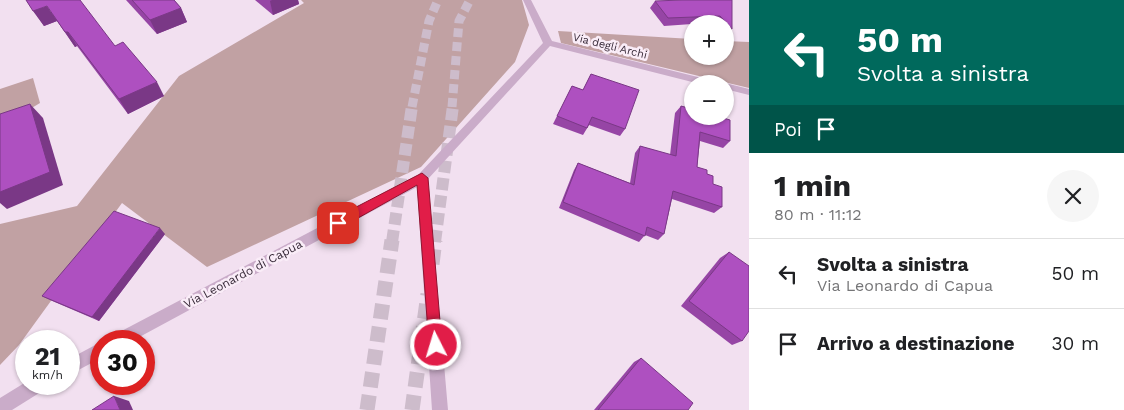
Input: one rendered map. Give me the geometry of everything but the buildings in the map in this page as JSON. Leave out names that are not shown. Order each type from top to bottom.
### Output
[{"type":"street","points":[[527,0],[534,20],[548,44]]},
{"type":"street","name":"Via degli Archi","points":[[548,44],[684,77]]},
{"type":"street","name":"Via Leonardo di Capua","points":[[139,330],[422,178],[548,44]]},
{"type":"street","points":[[734,88],[749,92]]},
{"type":"street","points":[[422,178],[440,410]]},
{"type":"street","points":[[0,408],[21,395]]},
{"type":"shaded area","points":[[301,0],[522,0],[529,25],[515,62],[421,167],[207,267],[122,203],[30,330],[15,330],[15,349],[0,365],[0,224],[77,206],[179,76],[304,3]]},
{"type":"shaded area","points":[[558,31],[684,39],[684,65],[734,65],[734,41],[749,42],[749,88],[734,84],[734,75],[695,75],[561,43]]},
{"type":"shaded area","points":[[33,78],[40,103],[0,127],[0,89]]},
{"type":"tunnel","points":[[412,107],[429,21],[438,0]]},
{"type":"tunnel","points":[[452,107],[459,21],[470,0]]},
{"type":"tunnel","points":[[392,242],[412,106]]},
{"type":"tunnel","points":[[435,242],[453,106]]},
{"type":"tunnel","points":[[367,410],[392,240]]},
{"type":"tunnel","points":[[432,264],[435,240]]},
{"type":"tunnel","points":[[412,410],[428,294]]},
{"type":"route","points":[[338,223],[422,178],[436,345]]}]
